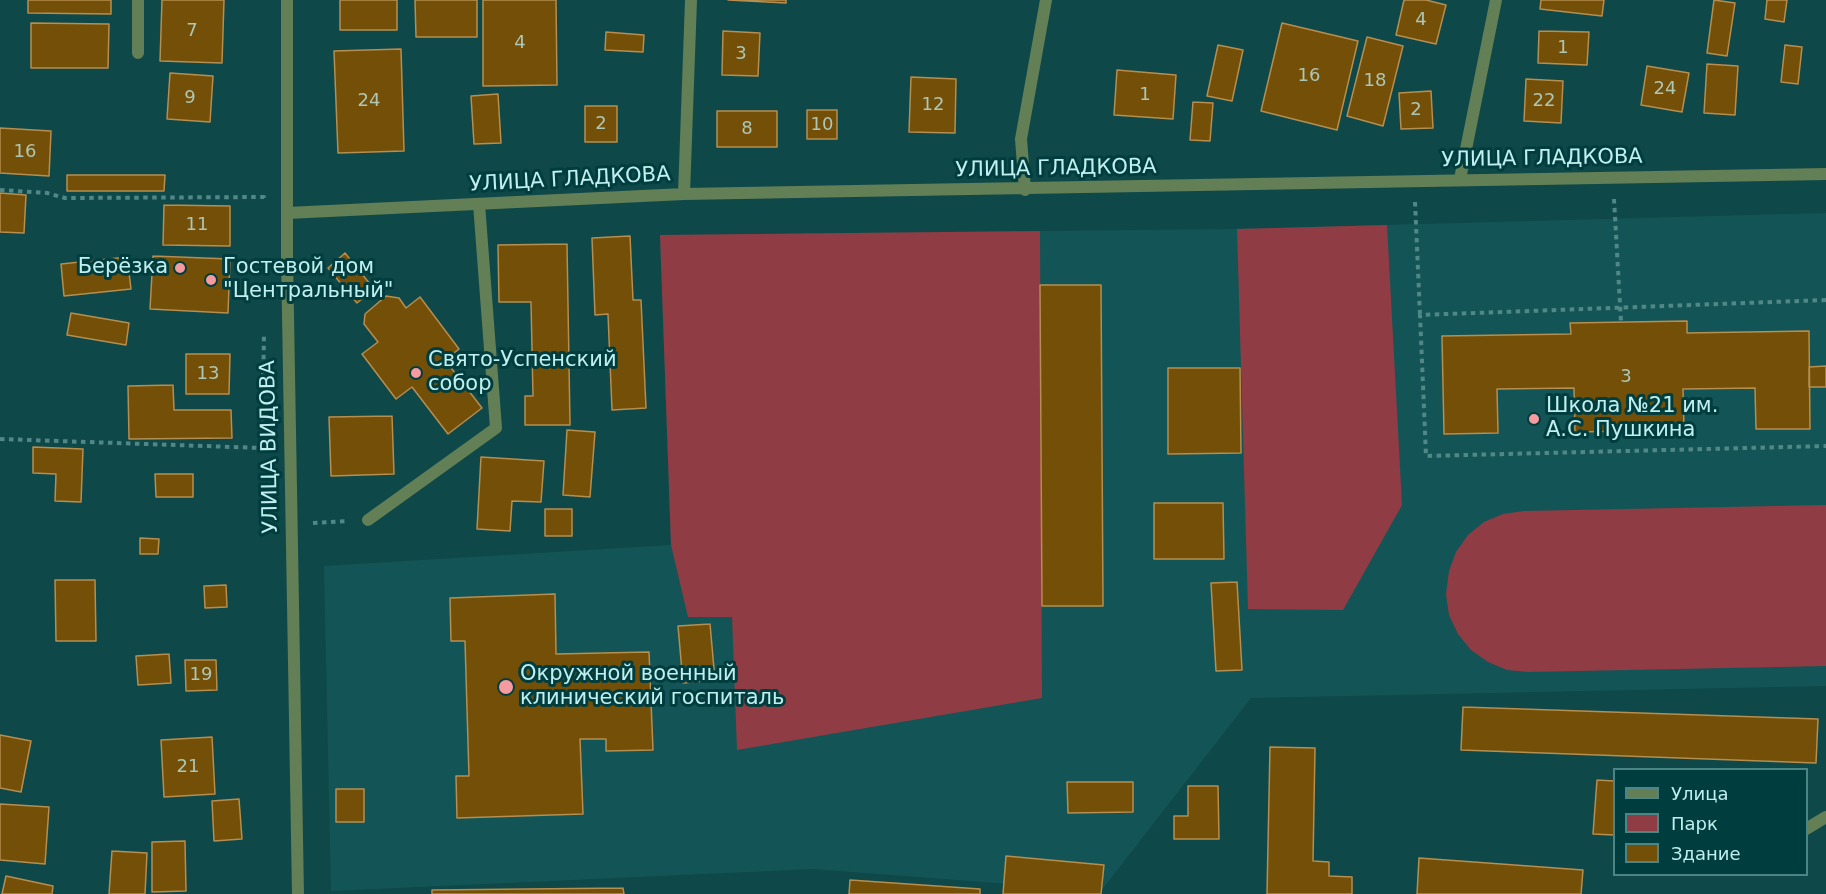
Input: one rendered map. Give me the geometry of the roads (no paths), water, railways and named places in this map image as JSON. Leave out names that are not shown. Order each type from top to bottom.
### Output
[{"type":"street","points":[[138,0],[138,53]]},
{"type":"street","name":"УЛИЦА ВИДОВА","points":[[287,0],[287,213],[298,894]]},
{"type":"street","points":[[684,194],[691,0]]},
{"type":"street","points":[[1025,190],[1021,139],[1046,0]]},
{"type":"street","points":[[1460,179],[1496,0]]},
{"type":"street","name":"УЛИЦА ГЛАДКОВА","points":[[287,213],[684,194],[1025,190],[1460,179],[1826,174]]},
{"type":"street","points":[[368,520],[495,428],[479,204]]},
{"type":"street","points":[[1808,829],[1826,817]]},
{"type":"place","name":"Берёзка","points":[[180,268]]},
{"type":"place","name":"Гостевой дом \"Центральный\"","points":[[211,280]]},
{"type":"place","name":"Свято-Успенский собор","points":[[416,373]]},
{"type":"place","name":"Школа №21 им. А.С. Пушкина","points":[[1534,419]]},
{"type":"place","name":"Окружной военный клинический госпиталь","points":[[506,687]]}]
